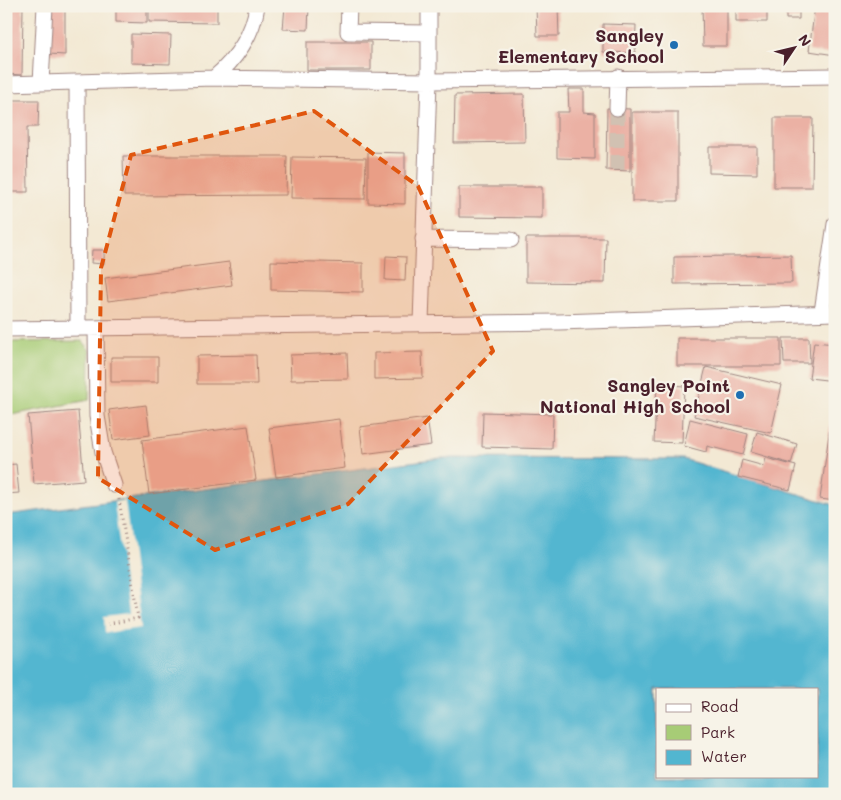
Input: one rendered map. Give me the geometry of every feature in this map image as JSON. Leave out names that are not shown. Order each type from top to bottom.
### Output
[{"type":"street","points":[[41,83],[45,6]]},
{"type":"street","points":[[214,78],[229,65],[243,45],[257,6]]},
{"type":"street","points":[[349,6],[348,32],[428,33]]},
{"type":"street","points":[[421,323],[429,81],[429,6]]},
{"type":"street","points":[[6,84],[214,78],[429,81],[618,77],[835,76]]},
{"type":"street","points":[[617,108],[618,77]]},
{"type":"street","points":[[77,82],[78,328]]},
{"type":"street","points":[[6,329],[559,322],[828,312],[835,224]]},
{"type":"street","points":[[423,239],[511,240]]},
{"type":"street","points":[[96,328],[97,416],[103,452],[114,485]]},
{"type":"path","points":[[108,624],[138,618],[120,501],[114,485]]},
{"type":"highlighted area","points":[[314,111],[418,186],[493,351],[348,504],[215,550],[98,478],[101,268],[131,155]]},
{"type":"green space","points":[[83,341],[90,351],[89,400],[6,416],[6,342]]},
{"type":"water","points":[[441,458],[683,459],[835,505],[835,794],[6,794],[6,515]]},
{"type":"pier","points":[[125,500],[141,628],[105,633],[104,617],[128,614],[114,502]]},
{"type":"building","points":[[6,6],[23,6],[22,75],[6,74]]},
{"type":"building","points":[[49,6],[65,6],[65,55],[49,54]]},
{"type":"building","points":[[116,6],[147,6],[147,23],[116,22]]},
{"type":"building","points":[[149,6],[217,6],[217,23],[149,22]]},
{"type":"building","points":[[285,6],[309,6],[308,30],[283,29]]},
{"type":"building","points":[[536,6],[558,6],[559,36],[537,36]]},
{"type":"building","points":[[702,6],[727,6],[727,46],[703,46]]},
{"type":"building","points":[[736,6],[767,6],[767,22],[736,22]]},
{"type":"building","points":[[786,6],[799,6],[799,19],[786,19]]},
{"type":"building","points":[[815,6],[835,6],[835,55],[809,51]]},
{"type":"building","points":[[603,24],[636,25],[635,53],[603,52]]},
{"type":"building","points":[[131,34],[171,35],[170,64],[131,63]]},
{"type":"building","points":[[307,42],[371,42],[371,70],[307,70]]},
{"type":"building","points":[[568,89],[584,89],[584,112],[595,113],[595,159],[557,158],[557,112],[569,112]]},
{"type":"building","points":[[524,94],[525,142],[454,143],[455,95]]},
{"type":"building","points":[[6,100],[39,100],[38,127],[27,127],[28,192],[6,192]]},
{"type":"building","points":[[607,108],[630,109],[630,171],[606,170]]},
{"type":"building","points":[[632,112],[678,112],[678,201],[632,201]]},
{"type":"building","points":[[774,118],[813,118],[812,187],[774,187]]},
{"type":"building","points":[[709,147],[757,147],[757,174],[709,173]]},
{"type":"building","points":[[368,152],[405,153],[405,204],[368,203]]},
{"type":"building","points":[[123,156],[287,156],[286,195],[124,196]]},
{"type":"building","points":[[292,157],[366,158],[365,199],[291,198]]},
{"type":"building","points":[[459,187],[542,187],[542,218],[459,217]]},
{"type":"building","points":[[526,238],[606,238],[605,283],[526,282]]},
{"type":"building","points":[[92,250],[104,250],[104,264],[91,263]]},
{"type":"building","points":[[791,255],[792,283],[674,284],[674,257]]},
{"type":"building","points":[[386,256],[406,257],[405,281],[385,280]]},
{"type":"building","points":[[271,261],[363,263],[363,292],[271,290]]},
{"type":"building","points":[[229,262],[232,285],[108,301],[105,278]]},
{"type":"building","points":[[677,338],[781,338],[781,366],[677,366]]},
{"type":"building","points":[[783,338],[809,338],[810,363],[784,363]]},
{"type":"building","points":[[814,342],[835,344],[835,381],[809,378]]},
{"type":"building","points":[[422,352],[423,378],[374,379],[374,353]]},
{"type":"building","points":[[347,353],[348,379],[291,380],[290,355]]},
{"type":"building","points":[[256,355],[257,384],[197,384],[197,356]]},
{"type":"building","points":[[111,357],[158,357],[158,382],[111,382]]},
{"type":"building","points":[[706,367],[782,385],[771,433],[694,416]]},
{"type":"building","points":[[657,384],[684,386],[682,443],[654,442]]},
{"type":"building","points":[[835,398],[835,501],[820,499]]},
{"type":"building","points":[[146,405],[150,435],[113,440],[109,410]]},
{"type":"building","points":[[78,411],[84,480],[34,484],[28,415]]},
{"type":"building","points":[[483,412],[553,414],[552,449],[482,447]]},
{"type":"building","points":[[427,418],[431,445],[363,454],[360,427]]},
{"type":"building","points":[[339,419],[345,468],[276,477],[269,428]]},
{"type":"building","points":[[690,419],[748,434],[743,455],[707,446],[706,452],[684,446]]},
{"type":"building","points":[[248,426],[256,480],[149,494],[142,440]]},
{"type":"building","points":[[757,432],[797,444],[791,464],[751,452]]},
{"type":"building","points":[[766,458],[796,466],[790,490],[738,477],[742,460],[764,466]]},
{"type":"building","points":[[16,464],[19,493],[6,494],[6,465]]},
{"type":"tunnel","points":[[617,108],[617,170]]},
{"type":"place","name":"Sangley Elementary School","points":[[674,45]]},
{"type":"place","name":"Sangley Point National High School","points":[[740,395]]}]
